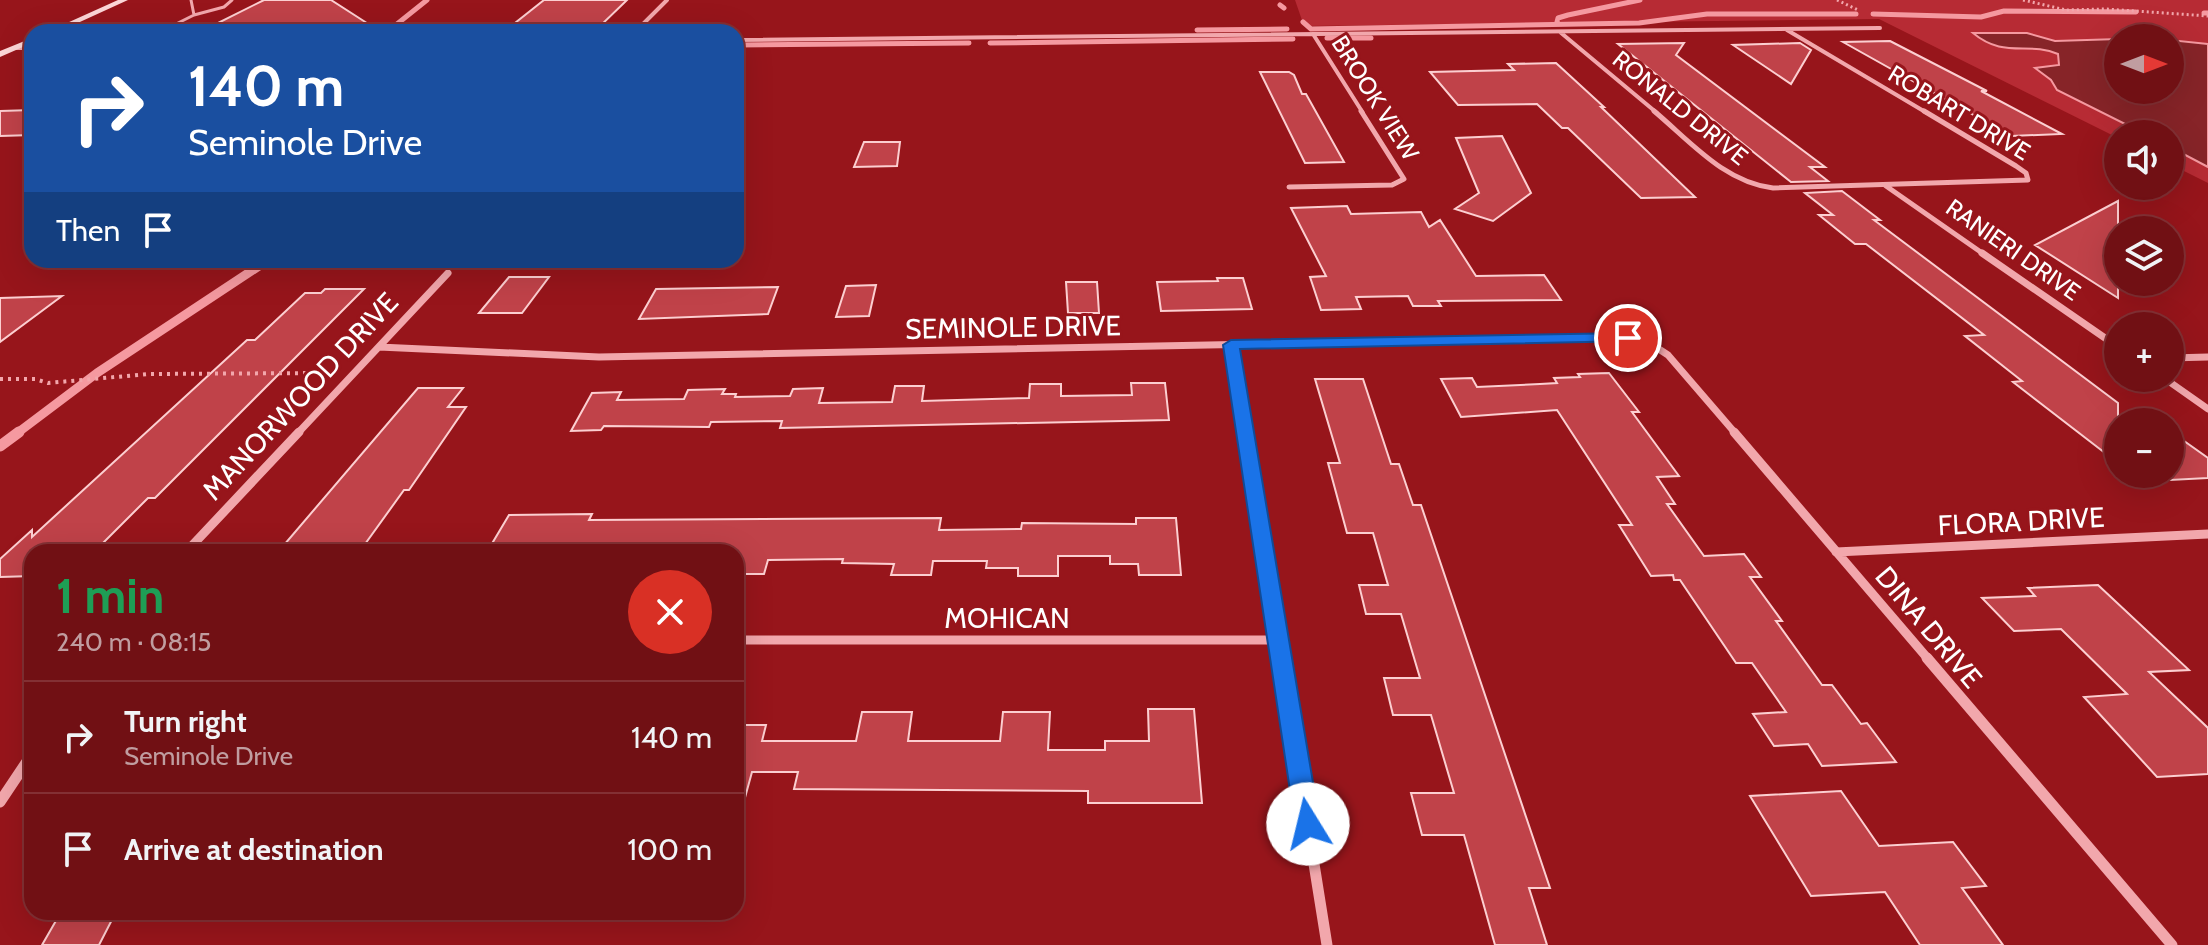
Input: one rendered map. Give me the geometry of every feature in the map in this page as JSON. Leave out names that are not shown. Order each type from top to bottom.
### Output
[{"type":"main road","points":[[69,24],[124,0]]},
{"type":"main road","points":[[0,54],[24,44]]},
{"type":"street","points":[[643,24],[667,0]]},
{"type":"street","points":[[744,40],[1880,28]]},
{"type":"street","name":"ROBART DRIVE","points":[[1785,29],[2029,177],[2016,183],[1885,186]]},
{"type":"street","name":"RONALD DRIVE","points":[[1559,31],[1739,181],[1773,188],[1885,186]]},
{"type":"street","name":"BROOK VIEW","points":[[1289,187],[1392,185],[1404,182],[1403,175],[1313,34]]},
{"type":"street","points":[[15,48],[24,48]]},
{"type":"street","name":"RANIERI DRIVE","points":[[1885,186],[2104,337]]},
{"type":"street","name":"MANORWOOD DRIVE","points":[[194,544],[448,273]]},
{"type":"street","name":"SEMINOLE DRIVE","points":[[379,347],[599,357],[1606,337],[1648,342]]},
{"type":"street","name":"DINA DRIVE","points":[[1648,342],[1668,355],[2172,945]]},
{"type":"street","points":[[1231,345],[1327,945]]},
{"type":"street","points":[[2184,358],[2208,357]]},
{"type":"street","points":[[2184,392],[2208,409]]},
{"type":"street","name":"FLORA DRIVE","points":[[1836,552],[2208,534]]},
{"type":"street","name":"MOHICAN","points":[[744,640],[1278,640]]},
{"type":"street","points":[[0,802],[24,766]]},
{"type":"lane","points":[[191,0],[194,15]]},
{"type":"lane","points":[[176,24],[194,15],[224,7],[232,0]]},
{"type":"path","points":[[2023,0],[2066,10],[2106,9],[2208,16]]},
{"type":"path","points":[[0,379],[35,379],[48,383],[149,374],[320,373]]},
{"type":"shaded area","points":[[1295,0],[2208,0],[2208,183],[2184,171],[2184,120],[2104,120],[2104,131],[1879,19],[1304,26]]},
{"type":"shaded area","points":[[1973,33],[2027,33],[2055,41],[2104,39],[2104,104],[2184,104],[2184,41],[2208,44],[2208,167],[2184,154],[2184,120],[2117,120],[2057,90],[2051,80],[2035,68],[2059,65],[2058,54],[2047,50],[2006,48],[1984,41]]},
{"type":"building","points":[[264,0],[331,0],[368,24],[216,24]]},
{"type":"building","points":[[544,0],[627,0],[602,24],[514,24]]},
{"type":"building","points":[[1890,41],[2062,134],[2011,136],[1843,42]]},
{"type":"building","points":[[1684,43],[1676,55],[1825,167],[1810,167],[1828,181],[1791,182],[1618,44]]},
{"type":"building","points":[[1800,43],[1811,50],[1791,84],[1733,45]]},
{"type":"building","points":[[1556,63],[1695,197],[1641,198],[1568,128],[1562,128],[1537,104],[1458,105],[1430,72],[1514,70],[1508,64]]},
{"type":"building","points":[[1260,72],[1289,72],[1294,75],[1302,94],[1306,94],[1344,162],[1305,163]]},
{"type":"building","points":[[24,110],[24,135],[0,136],[0,111]]},
{"type":"building","points":[[1502,136],[1531,193],[1493,221],[1455,209],[1479,193],[1456,138]]},
{"type":"building","points":[[864,142],[900,142],[897,166],[854,167]]},
{"type":"building","points":[[1842,191],[1880,220],[1874,220],[2118,403],[2118,408],[2104,408],[2104,452],[2013,382],[2022,381],[1965,336],[1984,335],[1866,244],[1855,244],[1819,215],[1833,215],[1805,193]]},
{"type":"building","points":[[2118,201],[2118,216],[2104,216],[2104,289],[2035,245]]},
{"type":"building","points":[[1347,206],[1351,214],[1421,212],[1429,227],[1440,220],[1476,276],[1544,275],[1561,300],[1438,301],[1441,306],[1413,306],[1408,296],[1356,297],[1361,309],[1321,310],[1310,277],[1326,276],[1291,208]]},
{"type":"building","points":[[509,277],[549,277],[522,313],[479,313]]},
{"type":"building","points":[[1217,278],[1243,278],[1252,309],[1161,311],[1157,282],[1218,281]]},
{"type":"building","points":[[1066,282],[1097,282],[1099,313],[1068,313]]},
{"type":"building","points":[[876,285],[869,316],[836,317],[846,286]]},
{"type":"building","points":[[778,287],[768,314],[639,319],[656,289]]},
{"type":"building","points":[[325,289],[364,289],[155,498],[148,498],[102,544],[24,544],[24,576],[0,577],[0,559],[32,530],[32,537],[247,340],[255,340],[305,293],[321,293]]},
{"type":"building","points":[[62,296],[0,342],[0,298]]},
{"type":"building","points":[[1609,373],[1639,412],[1632,412],[1679,476],[1657,477],[1675,504],[1667,504],[1704,556],[1744,554],[1761,577],[1750,577],[1782,621],[1776,621],[1822,685],[1832,685],[1861,724],[1867,723],[1896,762],[1822,766],[1808,744],[1774,746],[1753,714],[1786,712],[1752,663],[1736,663],[1680,580],[1674,580],[1673,575],[1651,576],[1619,525],[1632,525],[1557,410],[1461,417],[1441,379],[1472,378],[1477,387],[1557,383],[1554,378]]},
{"type":"building","points":[[1315,379],[1363,379],[1391,464],[1399,464],[1413,505],[1421,505],[1550,888],[1529,888],[1547,945],[1495,945],[1464,835],[1422,835],[1411,793],[1454,793],[1431,715],[1393,715],[1384,678],[1420,678],[1401,614],[1366,614],[1359,585],[1388,585],[1373,533],[1347,533],[1328,463],[1340,463]]},
{"type":"building","points":[[1131,383],[1165,383],[1169,420],[780,428],[782,421],[711,422],[709,427],[604,426],[601,430],[571,431],[592,393],[621,392],[617,400],[684,399],[688,390],[725,389],[722,394],[736,394],[735,397],[790,396],[793,389],[823,388],[819,403],[892,402],[895,386],[924,386],[922,401],[1029,398],[1030,384],[1061,384],[1061,396],[1132,395]]},
{"type":"building","points":[[418,388],[463,388],[448,407],[466,407],[409,490],[404,490],[365,544],[285,544]]},
{"type":"building","points":[[2184,441],[2208,458],[2208,478],[2184,479]]},
{"type":"building","points":[[592,514],[589,520],[941,518],[939,530],[1021,529],[1022,523],[1136,524],[1136,518],[1176,518],[1181,575],[1139,575],[1138,564],[1110,564],[1110,556],[1058,556],[1058,576],[1018,576],[1018,568],[986,568],[987,561],[933,561],[931,575],[891,575],[894,564],[842,563],[843,559],[768,560],[764,574],[744,574],[744,544],[492,544],[509,515]]},
{"type":"building","points":[[2098,585],[2189,670],[2149,672],[2208,728],[2208,774],[2157,777],[2084,697],[2127,694],[2061,629],[2014,631],[1982,598],[2035,596],[2028,588]]},
{"type":"building","points":[[1148,709],[1194,709],[1202,803],[1088,803],[1088,791],[794,789],[798,772],[752,772],[744,801],[744,725],[766,725],[762,741],[856,741],[862,712],[912,712],[908,741],[1000,741],[1003,712],[1050,712],[1048,750],[1105,750],[1105,741],[1149,741]]},
{"type":"building","points":[[1841,791],[1879,846],[1953,842],[1986,886],[1962,888],[2003,945],[1920,945],[1885,892],[1811,896],[1750,796]]},
{"type":"building","points":[[56,920],[112,920],[99,945],[42,945]]},
{"type":"waterway","points":[[397,24],[427,0]]},
{"type":"waterway","points":[[1557,22],[1558,18],[1568,15],[1640,0]]},
{"type":"waterway","points":[[1280,5],[1284,8]]},
{"type":"waterway","points":[[1873,14],[1981,17],[2004,11],[2136,12]]},
{"type":"waterway","points":[[1303,22],[1311,29],[1639,23],[1707,14],[1856,14]]},
{"type":"waterway","points":[[1197,30],[1287,29]]},
{"type":"waterway","points":[[1327,38],[1371,38]]},
{"type":"waterway","points":[[990,43],[1293,39]]},
{"type":"waterway","points":[[744,45],[969,43]]},
{"type":"waterway","points":[[16,434],[97,373],[256,268]]},
{"type":"waterway","points":[[0,446],[19,432]]},
{"type":"route","points":[[1308,824],[1231,345],[1628,338]]}]
